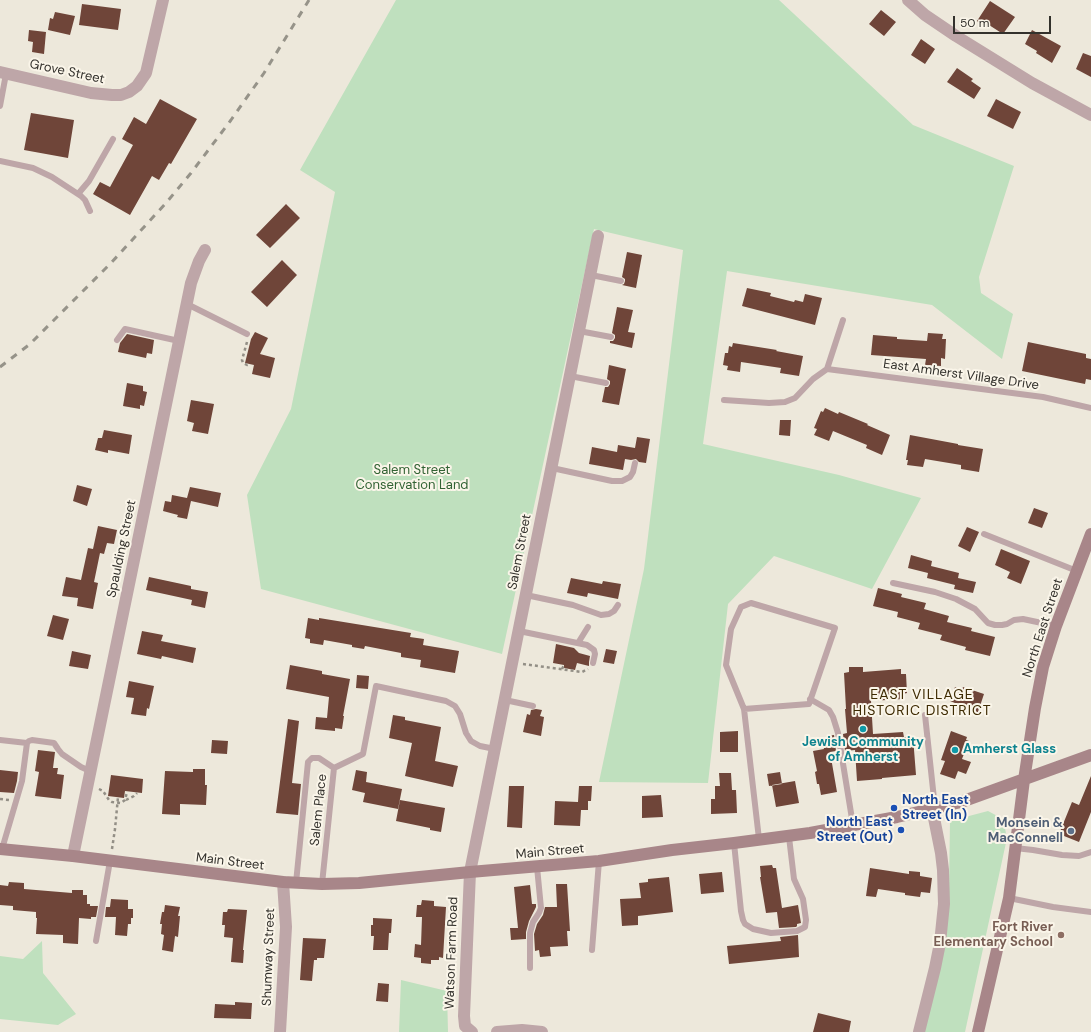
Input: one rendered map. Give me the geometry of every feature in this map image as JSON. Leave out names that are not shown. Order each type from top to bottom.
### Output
[{"type":"main road","name":"North East Street","points":[[978,1032],[1009,898],[1024,780],[1043,667],[1056,626],[1091,534]]},
{"type":"main road","name":"Main Street","points":[[1,849],[73,856],[283,882],[322,884],[359,883],[599,861],[672,850],[734,844],[853,825],[961,802],[1091,755]]},
{"type":"street","name":"Grove Street","points":[[3,73],[91,93],[121,95],[128,92],[141,82],[146,73],[163,0]]},
{"type":"street","points":[[908,0],[962,40],[1032,84],[1091,115]]},
{"type":"street","name":"Salem Street","points":[[470,872],[598,236]]},
{"type":"street","name":"Spaulding Street","points":[[73,856],[186,304],[194,272],[198,261],[205,250]]},
{"type":"street","points":[[919,1032],[940,943],[944,904],[943,870],[933,808]]},
{"type":"street","name":"Watson Farm Road","points":[[470,872],[464,1016],[465,1026],[472,1032]]},
{"type":"street","name":"Shumway Street","points":[[280,1032],[286,927],[283,882]]},
{"type":"street","points":[[497,1032],[522,1030],[542,1032]]},
{"type":"lane","points":[[0,106],[3,73]]},
{"type":"lane","points":[[78,194],[89,181],[112,138]]},
{"type":"lane","points":[[0,161],[25,166],[58,180],[85,200],[90,211]]},
{"type":"lane","points":[[591,275],[621,281]]},
{"type":"lane","points":[[186,304],[247,334]]},
{"type":"lane","points":[[724,400],[769,403],[785,402],[795,398],[813,379],[827,369],[842,320]]},
{"type":"lane","points":[[117,340],[125,329],[179,341]]},
{"type":"lane","points":[[579,331],[611,337]]},
{"type":"lane","name":"East Amherst Village Drive","points":[[827,369],[1043,398],[1091,408]]},
{"type":"lane","points":[[570,376],[606,383]]},
{"type":"lane","points":[[552,468],[622,481],[630,478],[635,463]]},
{"type":"lane","points":[[984,534],[1077,571]]},
{"type":"lane","points":[[893,583],[935,592],[956,599],[974,609],[988,623],[995,625],[1007,624],[1014,620],[1023,618],[1056,626]]},
{"type":"lane","points":[[526,595],[573,605],[601,615],[609,614],[614,611],[618,605]]},
{"type":"lane","points":[[744,709],[808,704],[835,628],[750,603],[741,607],[731,629],[726,665],[744,709],[759,839]]},
{"type":"lane","points":[[578,643],[588,627]]},
{"type":"lane","points":[[518,631],[587,644],[594,650],[594,663]]},
{"type":"lane","name":"Salem Place","points":[[322,884],[334,768],[364,754],[376,686],[446,701],[455,706],[460,714],[466,733],[471,741],[480,746],[495,749]]},
{"type":"lane","points":[[810,699],[829,710],[833,717],[838,733],[853,825]]},
{"type":"lane","points":[[505,700],[533,706]]},
{"type":"lane","points":[[925,715],[933,808]]},
{"type":"lane","points":[[0,740],[27,743],[32,740],[54,743],[62,754],[80,767],[90,771]]},
{"type":"lane","points":[[1,849],[22,782],[27,743]]},
{"type":"lane","points":[[296,883],[308,762],[312,758],[319,758],[334,768]]},
{"type":"lane","points":[[734,844],[742,920],[752,929],[771,933],[797,931],[805,926],[806,920],[803,899],[794,879],[789,836]]},
{"type":"lane","points":[[1015,848],[1079,856],[1091,852]]},
{"type":"lane","points":[[96,941],[110,861]]},
{"type":"lane","points":[[592,950],[599,861]]},
{"type":"lane","points":[[530,968],[530,933],[533,922],[540,913],[541,908],[536,867]]},
{"type":"lane","points":[[1009,898],[1053,907],[1091,912]]},
{"type":"path","points":[[247,334],[249,338],[242,360],[243,363],[247,365],[250,364]]},
{"type":"path","points":[[512,662],[582,672],[589,669],[594,663]]},
{"type":"path","points":[[562,669],[564,665]]},
{"type":"path","points":[[88,783],[103,791],[112,802],[121,803],[137,793]]},
{"type":"path","points":[[126,792],[126,800]]},
{"type":"path","points":[[110,861],[118,797]]},
{"type":"green space","name":"Salem Street Conservation Land","points":[[396,0],[779,0],[913,125],[1014,166],[979,277],[981,293],[1013,314],[1002,359],[932,305],[727,271],[703,444],[839,475],[921,498],[872,589],[774,556],[728,604],[708,783],[599,782],[644,569],[683,250],[594,229],[502,654],[261,589],[247,495],[291,409],[335,192],[300,170]]},
{"type":"green space","points":[[988,811],[1003,819],[1007,838],[965,1032],[923,1032],[949,889],[950,821]]},
{"type":"green space","points":[[42,941],[43,973],[76,1014],[58,1025],[0,1019],[0,956],[23,959]]},
{"type":"green space","points":[[401,980],[447,991],[448,1032],[399,1032]]},
{"type":"building","points":[[990,1],[1015,17],[1003,34],[989,25],[987,28],[977,21]]},
{"type":"building","points":[[82,4],[121,9],[118,30],[79,25]]},
{"type":"building","points":[[881,10],[896,22],[884,36],[869,24]]},
{"type":"building","points":[[55,12],[75,16],[70,35],[48,30],[50,18],[53,19]]},
{"type":"building","points":[[29,30],[46,32],[44,54],[32,52],[33,42],[28,41]]},
{"type":"building","points":[[1032,30],[1061,46],[1052,63],[1025,44]]},
{"type":"building","points":[[921,39],[935,49],[925,64],[911,55]]},
{"type":"building","points":[[1083,53],[1091,56],[1091,77],[1076,69]]},
{"type":"building","points":[[957,68],[973,79],[971,81],[981,88],[974,99],[947,82]]},
{"type":"building","points":[[160,99],[197,119],[171,164],[169,163],[159,180],[152,176],[130,215],[93,194],[100,182],[110,187],[133,145],[122,139],[134,117],[146,124]]},
{"type":"building","points":[[996,99],[1021,112],[1013,129],[987,116]]},
{"type":"building","points":[[31,113],[74,120],[68,158],[24,150]]},
{"type":"building","points":[[286,204],[300,218],[270,248],[256,235]]},
{"type":"building","points":[[627,252],[642,255],[636,288],[622,285],[625,281],[622,277]]},
{"type":"building","points":[[282,260],[297,275],[267,307],[251,292]]},
{"type":"building","points":[[747,288],[771,293],[770,296],[794,302],[795,300],[803,302],[805,294],[822,298],[815,325],[742,306]]},
{"type":"building","points":[[617,307],[633,310],[628,332],[635,333],[632,348],[610,343],[610,341],[613,341],[615,338],[615,335],[612,333]]},
{"type":"building","points":[[255,332],[268,338],[260,354],[275,358],[270,378],[252,374],[254,365],[245,363],[251,339]]},
{"type":"building","points":[[928,333],[943,334],[942,339],[946,339],[945,359],[941,358],[941,366],[925,365],[926,359],[871,355],[873,335],[897,337],[897,339],[927,341]]},
{"type":"building","points":[[127,334],[154,340],[152,354],[147,353],[146,358],[118,352],[120,343]]},
{"type":"building","points":[[1028,342],[1086,354],[1086,358],[1091,359],[1091,380],[1086,379],[1085,384],[1022,371]]},
{"type":"building","points":[[733,343],[803,356],[799,376],[780,373],[781,368],[741,362],[740,372],[727,370],[728,366],[723,365],[725,353],[728,353],[729,346],[732,347]]},
{"type":"building","points":[[609,365],[626,369],[619,405],[602,402],[605,387],[608,387],[610,384],[610,381],[607,379]]},
{"type":"building","points":[[127,383],[143,386],[143,391],[147,392],[144,406],[140,405],[140,409],[123,406]]},
{"type":"building","points":[[191,400],[214,404],[208,434],[192,431],[194,423],[187,421]]},
{"type":"building","points":[[825,408],[868,424],[867,425],[890,435],[882,455],[866,448],[867,445],[833,431],[829,441],[814,435],[817,429],[814,428],[821,411],[823,412]]},
{"type":"building","points":[[780,420],[791,420],[790,436],[779,435]]},
{"type":"building","points":[[104,430],[132,435],[129,454],[108,450],[108,453],[95,450],[98,438],[102,438]]},
{"type":"building","points":[[910,435],[983,449],[979,472],[961,469],[961,465],[925,459],[923,467],[907,465],[908,460],[906,460]]},
{"type":"building","points":[[637,437],[650,439],[646,463],[639,462],[636,459],[625,459],[623,470],[589,464],[592,447],[617,452],[618,445],[635,448]]},
{"type":"building","points":[[77,485],[92,489],[87,506],[73,501]]},
{"type":"building","points":[[190,487],[221,493],[218,507],[191,501],[187,519],[177,517],[178,515],[163,511],[165,501],[171,502],[172,495],[187,498]]},
{"type":"building","points":[[1034,508],[1048,513],[1042,528],[1028,523]]},
{"type":"building","points":[[98,526],[117,530],[114,544],[107,543],[104,554],[100,553],[94,582],[98,583],[93,609],[77,606],[78,598],[62,596],[66,577],[81,580],[88,548],[93,549]]},
{"type":"building","points":[[967,527],[979,532],[970,552],[958,546]]},
{"type":"building","points":[[1001,549],[1030,561],[1021,584],[1007,578],[1010,572],[995,565]]},
{"type":"building","points":[[911,555],[932,561],[931,566],[959,573],[958,578],[976,582],[973,593],[954,589],[955,585],[927,578],[928,573],[908,568]]},
{"type":"building","points":[[149,577],[191,586],[191,589],[208,592],[205,608],[191,605],[192,600],[146,590]]},
{"type":"building","points":[[571,578],[602,584],[603,581],[621,584],[618,599],[588,593],[587,597],[567,593]]},
{"type":"building","points":[[878,588],[902,594],[901,597],[926,603],[924,609],[949,616],[947,622],[972,628],[971,631],[995,637],[990,656],[965,650],[966,647],[940,640],[942,635],[918,629],[920,623],[897,617],[898,612],[873,606]]},
{"type":"building","points":[[53,615],[69,619],[63,640],[47,636]]},
{"type":"building","points":[[308,618],[319,620],[319,618],[411,633],[410,637],[424,639],[423,645],[459,651],[455,673],[420,667],[421,660],[401,657],[401,653],[365,646],[364,649],[352,647],[352,645],[324,640],[323,645],[310,643],[310,639],[305,638]]},
{"type":"building","points":[[142,631],[163,635],[161,641],[196,648],[193,663],[162,656],[161,659],[137,654]]},
{"type":"building","points":[[556,644],[574,648],[579,653],[590,656],[589,666],[577,663],[575,670],[564,668],[564,665],[553,663]]},
{"type":"building","points":[[606,649],[617,651],[614,664],[603,662]]},
{"type":"building","points":[[72,651],[91,655],[88,669],[69,666]]},
{"type":"building","points":[[290,665],[322,671],[322,674],[350,679],[342,729],[335,728],[335,731],[315,729],[316,717],[327,718],[329,697],[286,689]]},
{"type":"building","name":"Jewish Community of Amherst","points":[[849,667],[863,667],[863,672],[901,669],[901,674],[906,674],[907,693],[903,694],[903,699],[871,701],[873,734],[903,732],[904,737],[913,737],[916,775],[857,781],[855,750],[845,751],[843,734],[847,733],[844,673],[849,672]]},
{"type":"building","points":[[357,675],[369,676],[368,689],[356,688]]},
{"type":"building","points":[[129,681],[154,686],[146,716],[131,714],[134,698],[126,697]]},
{"type":"building","points":[[955,687],[962,690],[963,687],[984,694],[977,715],[954,707],[955,703],[950,701]]},
{"type":"building","points":[[531,710],[542,710],[540,716],[544,717],[541,736],[523,732],[527,714],[530,715]]},
{"type":"building","points":[[393,715],[405,717],[405,720],[441,727],[435,761],[458,766],[453,787],[405,776],[412,743],[389,738]]},
{"type":"building","points":[[288,719],[299,721],[292,783],[301,784],[298,815],[276,813]]},
{"type":"building","points":[[738,731],[738,752],[720,752],[720,732]]},
{"type":"building","name":"Amherst Glass","points":[[951,731],[967,737],[966,740],[969,741],[962,759],[971,762],[966,774],[958,771],[955,779],[940,774],[945,761],[941,760]]},
{"type":"building","points":[[834,735],[836,751],[830,752],[837,792],[821,795],[819,784],[817,784],[815,772],[817,771],[813,751],[824,749],[822,740],[826,739],[826,736]]},
{"type":"building","points":[[212,740],[228,741],[227,754],[211,753]]},
{"type":"building","points":[[38,750],[55,752],[53,768],[58,768],[57,774],[64,775],[61,799],[35,796],[39,772],[35,771]]},
{"type":"building","points":[[193,769],[205,769],[205,785],[207,785],[206,805],[180,804],[180,815],[162,814],[165,771],[193,772]]},
{"type":"building","points":[[0,770],[18,772],[14,793],[0,792]]},
{"type":"building","points":[[356,770],[367,772],[366,782],[402,789],[398,809],[363,802],[365,793],[352,790]]},
{"type":"building","points":[[780,772],[782,784],[769,786],[767,774]]},
{"type":"building","points":[[719,773],[731,773],[732,790],[736,790],[737,813],[711,814],[711,799],[715,799],[715,786],[720,786]]},
{"type":"building","points":[[111,775],[143,779],[142,793],[125,791],[124,798],[108,796]]},
{"type":"building","points":[[1091,776],[1091,812],[1079,842],[1059,834],[1072,802],[1079,805]]},
{"type":"building","points":[[795,781],[799,803],[776,807],[772,785]]},
{"type":"building","points":[[509,786],[524,786],[522,828],[507,827]]},
{"type":"building","points":[[579,786],[592,786],[591,801],[588,801],[588,810],[581,810],[580,826],[554,825],[555,801],[578,802]]},
{"type":"building","points":[[661,795],[663,817],[642,818],[642,796]]},
{"type":"building","points":[[400,800],[445,808],[441,832],[430,830],[430,828],[396,821]]},
{"type":"building","points":[[772,865],[773,868],[776,868],[782,908],[798,905],[801,923],[797,924],[796,927],[779,928],[777,912],[766,913],[760,877],[760,866]]},
{"type":"building","points":[[870,868],[909,874],[909,871],[920,872],[920,876],[932,878],[930,893],[921,892],[920,897],[878,889],[876,897],[866,896]]},
{"type":"building","points":[[722,872],[724,892],[701,894],[699,874]]},
{"type":"building","points":[[669,877],[673,912],[638,916],[638,925],[622,926],[620,899],[641,898],[639,883],[648,882],[648,879]]},
{"type":"building","points":[[9,882],[24,883],[24,889],[72,893],[72,890],[83,890],[83,895],[87,895],[87,904],[90,904],[90,906],[98,906],[96,917],[91,917],[91,919],[79,918],[78,944],[63,943],[63,935],[36,934],[36,912],[13,910],[13,906],[0,905],[0,885],[8,886]]},
{"type":"building","points":[[556,884],[567,884],[570,931],[567,931],[568,946],[550,947],[551,956],[540,957],[539,950],[535,951],[534,934],[545,907],[557,907]]},
{"type":"building","points":[[530,885],[532,904],[536,904],[536,907],[529,921],[526,939],[511,940],[510,928],[518,928],[514,887]]},
{"type":"building","points":[[111,899],[128,900],[128,909],[133,909],[133,918],[131,918],[131,924],[128,924],[127,936],[115,935],[116,917],[105,917],[106,907],[110,907]]},
{"type":"building","points":[[422,900],[434,901],[434,906],[446,907],[443,958],[439,957],[439,960],[431,960],[431,964],[421,963],[421,958],[414,957],[415,944],[421,945],[422,917],[416,917],[417,905],[421,905]]},
{"type":"building","points":[[165,905],[180,907],[178,916],[180,916],[178,937],[175,936],[173,952],[162,950],[164,935],[161,934],[162,924],[160,924]]},
{"type":"building","points":[[228,909],[247,910],[243,963],[231,962],[233,938],[224,937],[225,925],[222,925],[223,912],[227,912]]},
{"type":"building","points":[[373,918],[392,919],[388,950],[373,950],[374,936],[371,936],[371,925],[373,925]]},
{"type":"building","points":[[798,935],[799,957],[729,964],[727,946],[781,941],[780,937]]},
{"type":"building","points":[[303,938],[326,939],[324,958],[317,958],[317,960],[314,960],[312,981],[300,980]]},
{"type":"building","points":[[378,983],[389,984],[388,1002],[376,1001]]},
{"type":"building","points":[[235,1002],[252,1003],[251,1019],[214,1018],[215,1004],[235,1005]]},
{"type":"building","points":[[818,1013],[851,1021],[849,1032],[813,1032]]},
{"type":"railway","points":[[0,367],[30,344],[111,263],[166,203],[231,120],[264,73],[309,0]]},
{"type":"place","name":"Jewish Community of Amherst","points":[[863,729]]},
{"type":"place","name":"Amherst Glass","points":[[955,750]]},
{"type":"place","name":"North East Street (In)","points":[[894,808]]},
{"type":"place","name":"North East Street (Out)","points":[[901,830]]},
{"type":"place","name":"Monsein & MacConnell","points":[[1071,831]]},
{"type":"place","name":"Fort River Elementary School","points":[[1061,935]]},
{"type":"district","name":"EAST VILLAGE HISTORIC DISTRICT","points":[[922,704]]}]
